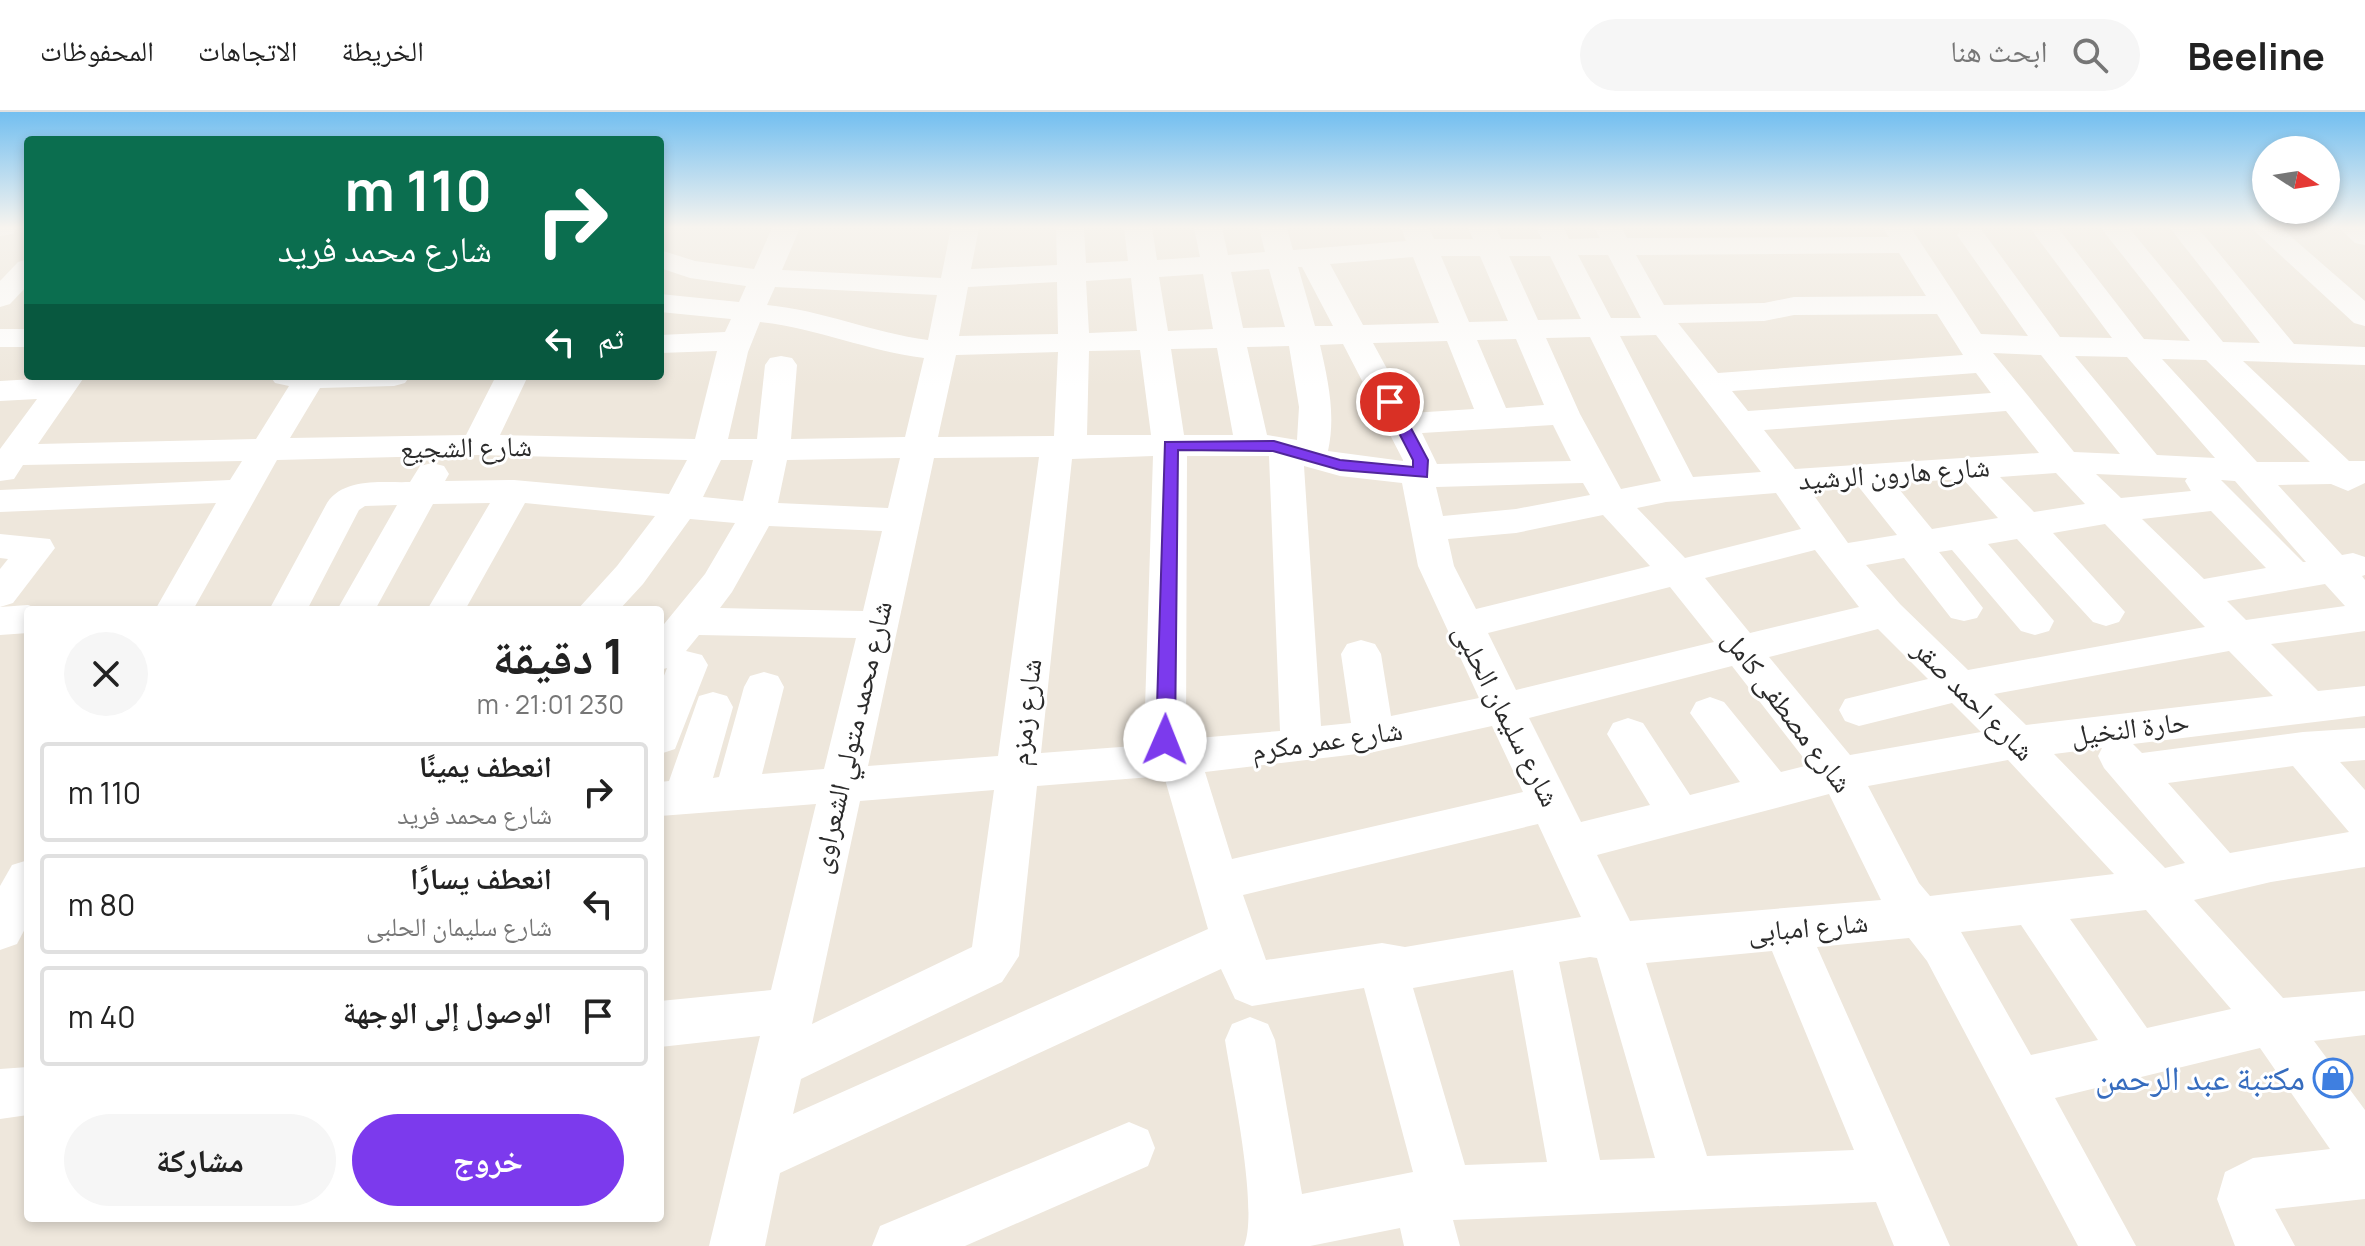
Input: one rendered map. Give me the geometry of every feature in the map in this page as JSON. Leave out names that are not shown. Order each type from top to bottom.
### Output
[{"type":"street","points":[[600,606],[630,575],[680,507],[709,450],[736,341],[764,281]]},
{"type":"street","points":[[875,281],[979,281]]},
{"type":"street","name":"شارع زمزم","points":[[777,1065],[991,962],[998,949],[1055,459],[1071,435],[1072,281]]},
{"type":"street","points":[[1146,281],[1170,445],[1165,740],[1187,779],[1216,882],[1243,962]]},
{"type":"street","points":[[1219,281],[1230,339],[1283,450],[1301,746]]},
{"type":"street","points":[[1283,450],[1317,430],[1303,338],[1314,281]]},
{"type":"street","name":"شارع سليمان الحلبى","points":[[1332,281],[1353,336],[1420,460],[1419,487],[1439,575],[1552,803],[1615,939],[1689,1184]]},
{"type":"street","points":[[1438,281],[1494,418]]},
{"type":"street","name":"شارع مصطفى كامل","points":[[1507,281],[1564,414],[1602,486],[1742,648],[1840,774],[1903,897],[1944,946],[2108,1246]]},
{"type":"street","points":[[1575,281],[1682,489]]},
{"type":"street","name":"شارع احمد صقر","points":[[1637,281],[1659,320],[1886,614],[2017,742],[2156,889],[2274,1022],[2364,1154]]},
{"type":"street","points":[[664,303],[750,310],[805,319],[887,344],[941,348],[1598,328],[1659,320],[1733,281]]},
{"type":"street","points":[[1824,281],[1947,305]]},
{"type":"street","points":[[1931,281],[2013,401],[2064,462],[2307,705]]},
{"type":"street","points":[[2004,281],[2050,345],[2147,465]]},
{"type":"street","points":[[2084,281],[2135,348],[2245,471],[2349,566],[2365,604]]},
{"type":"street","points":[[2158,281],[2213,350],[2352,472],[2365,495]]},
{"type":"street","points":[[2228,281],[2244,308],[2284,352]]},
{"type":"street","points":[[2335,281],[2353,295],[2365,317]]},
{"type":"street","name":"شارع محمد متولي الشعراوى","points":[[737,1246],[954,283]]},
{"type":"street","points":[[0,338],[24,338]]},
{"type":"street","points":[[664,344],[736,341]]},
{"type":"street","points":[[1708,383],[2050,345],[2365,356]]},
{"type":"street","points":[[664,716],[674,660],[690,621],[719,583],[758,514],[773,448],[781,365]]},
{"type":"street","points":[[0,391],[65,380]]},
{"type":"street","points":[[6,465],[65,380]]},
{"type":"street","points":[[176,606],[265,452],[301,380]]},
{"type":"street","points":[[358,606],[422,491],[464,445],[509,380]]},
{"type":"street","points":[[1737,422],[2013,401]]},
{"type":"street","points":[[1402,424],[1564,414]]},
{"type":"street","name":"شارع الشجيع","points":[[6,465],[464,445],[709,450],[1170,445],[1283,450],[1340,465],[1445,476],[1602,486]]},
{"type":"street","name":"شارع هارون الرشيد","points":[[1427,529],[1516,521],[1602,486],[1682,489],[2064,462],[2188,467],[2263,474],[2352,472]]},
{"type":"street","points":[[2188,467],[2295,576]]},
{"type":"street","points":[[1972,468],[2106,612]]},
{"type":"street","points":[[1867,474],[1964,608]]},
{"type":"street","points":[[0,501],[241,491]]},
{"type":"street","points":[[448,606],[514,491]]},
{"type":"street","points":[[290,606],[348,499],[358,495],[514,491],[758,514],[901,520]]},
{"type":"street","points":[[1463,626],[1680,573],[1831,546],[1918,543],[2112,511],[2219,499]]},
{"type":"street","points":[[1960,536],[2035,621]]},
{"type":"street","points":[[0,546],[37,548],[0,594]]},
{"type":"street","points":[[2195,594],[2349,566]]},
{"type":"street","name":"شارع عمر مكرم","points":[[673,798],[1175,759],[1374,736],[1506,708],[1886,614]]},
{"type":"street","points":[[1859,710],[1959,685],[2234,634],[2365,617]]},
{"type":"street","points":[[0,621],[24,619]]},
{"type":"street","points":[[690,621],[876,625]]},
{"type":"street","points":[[1361,654],[1374,736]]},
{"type":"street","points":[[736,792],[764,687]]},
{"type":"street","name":"حارة النخيل","points":[[1571,843],[1840,774],[2017,742],[2307,705],[2365,701]]},
{"type":"street","points":[[673,798],[713,707]]},
{"type":"street","points":[[1710,713],[1772,792]]},
{"type":"street","points":[[2098,732],[2221,874]]},
{"type":"street","points":[[1628,734],[1680,815]]},
{"type":"street","points":[[2132,771],[2303,748],[2365,744]]},
{"type":"street","points":[[2303,748],[2365,820]]},
{"type":"street","points":[[1216,882],[1552,803]]},
{"type":"street","name":"شارع امبابى","points":[[756,1157],[1243,962],[1260,986],[1382,964],[1405,968],[1590,936],[1640,943],[1918,917],[2156,889],[2365,848]]},
{"type":"street","points":[[0,861],[24,858]]},
{"type":"street","points":[[10,926],[24,889]]},
{"type":"street","points":[[2032,903],[2136,1054]]},
{"type":"street","points":[[1786,929],[1922,1246]]},
{"type":"street","points":[[1532,946],[1579,1188]]},
{"type":"street","points":[[1382,964],[1433,1211]]},
{"type":"street","points":[[664,1024],[789,1011]]},
{"type":"street","points":[[2019,1082],[2274,1022],[2365,1013]]},
{"type":"street","points":[[1250,1040],[1274,1185],[1276,1244]]},
{"type":"street","points":[[0,1094],[24,1091]]},
{"type":"street","points":[[920,1242],[1129,1148]]},
{"type":"street","points":[[2267,1246],[2247,1213],[2244,1191],[2253,1185],[2364,1154]]},
{"type":"street","points":[[1276,1244],[1285,1229],[1311,1217],[1433,1211],[1579,1188],[1892,1175]]},
{"type":"place","name":"مكتبة عبد الرحمن","points":[[2333,1078]]},
{"type":"route","points":[[1165,740],[1170,445],[1274,446],[1340,465],[1421,473],[1420,460],[1390,402]]}]
